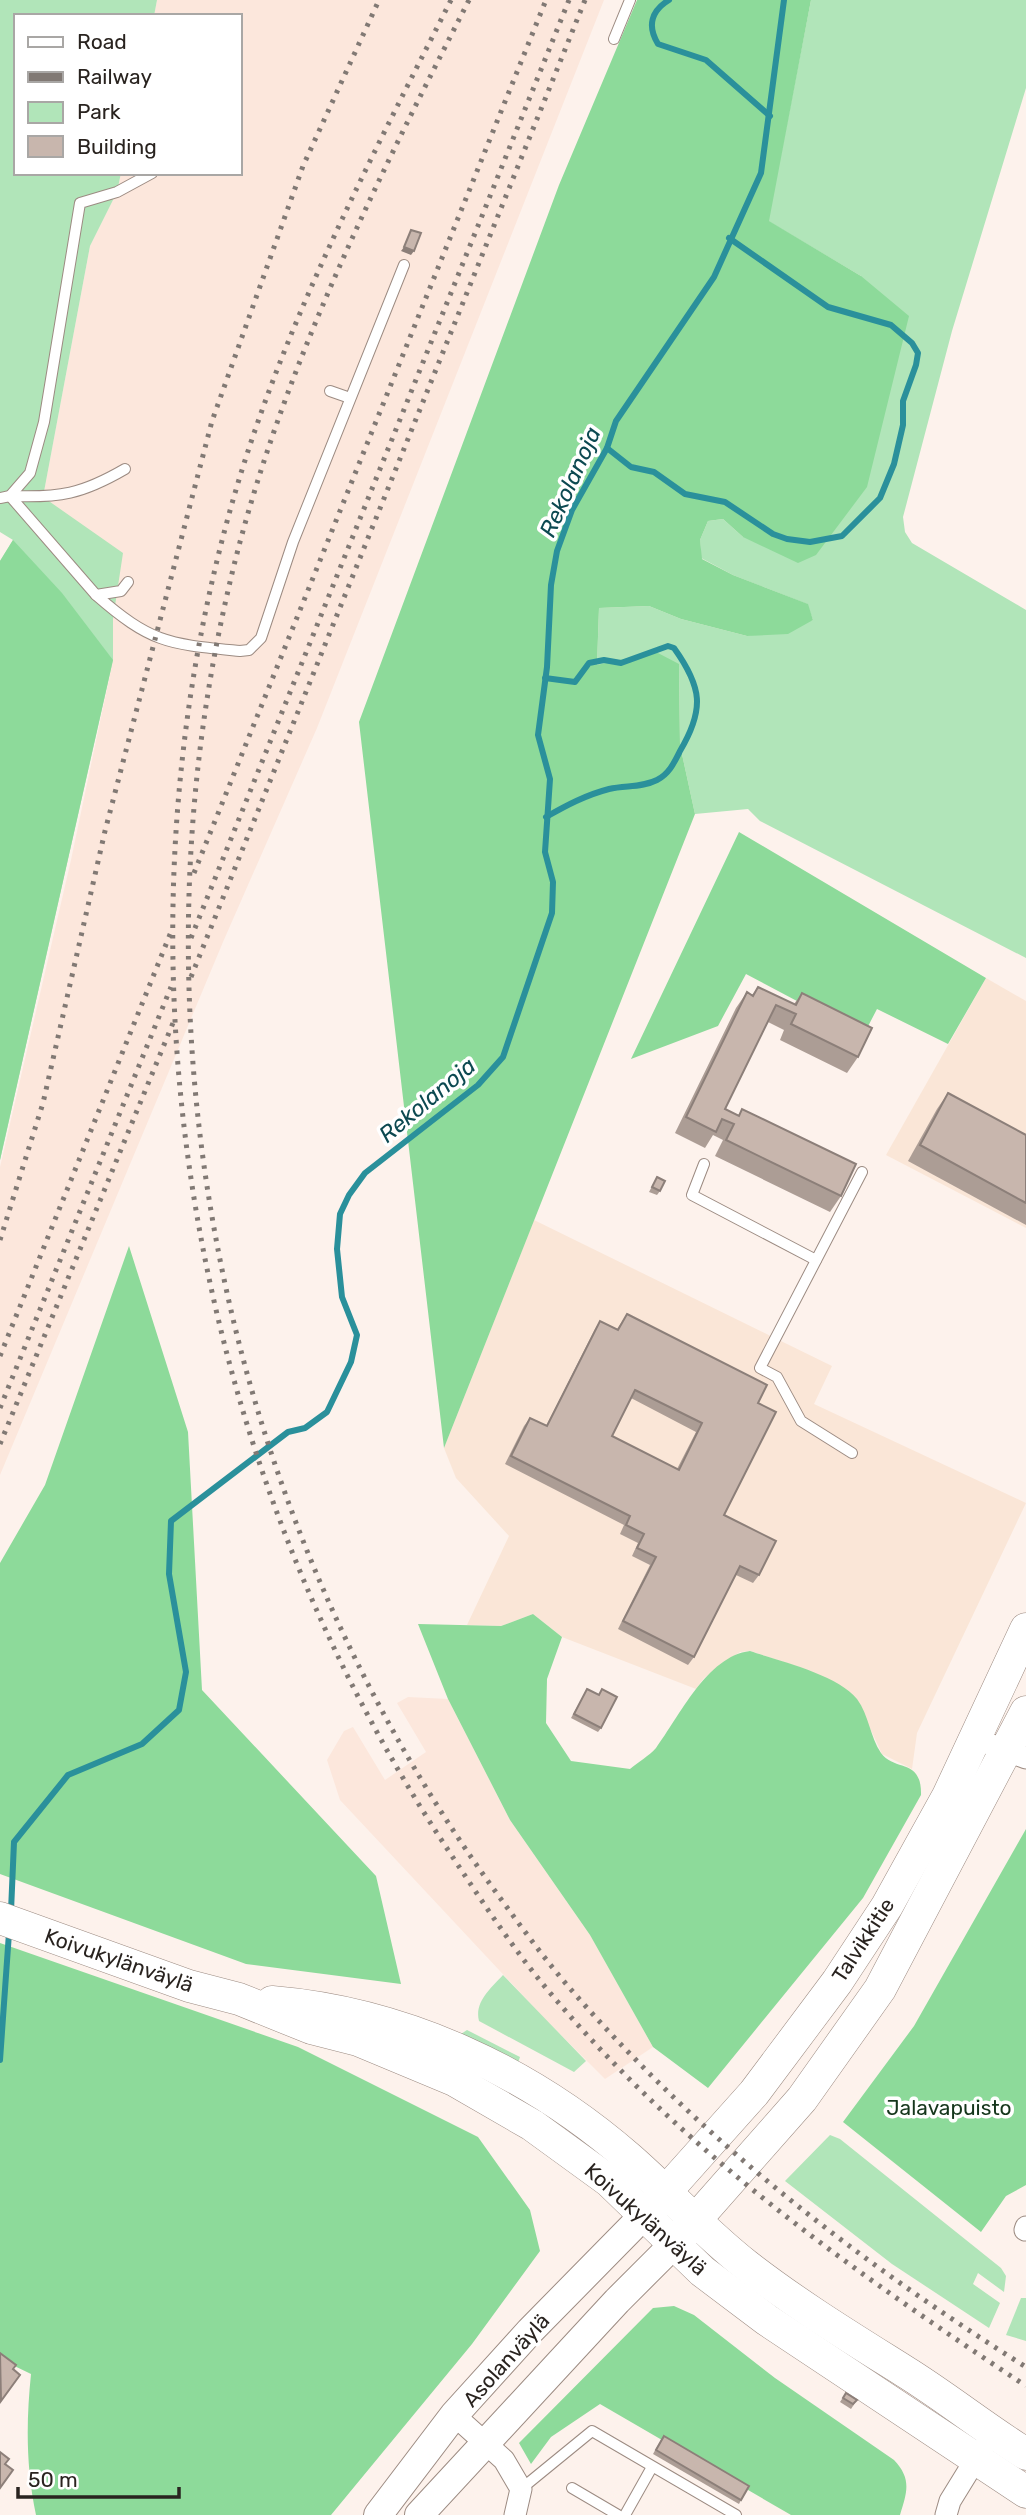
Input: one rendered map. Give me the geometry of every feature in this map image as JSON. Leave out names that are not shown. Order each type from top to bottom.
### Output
[{"type":"main road","name":"Talvikkitie","points":[[656,2204],[754,2093],[837,1982],[887,1906],[948,1796],[1026,1629]]},
{"type":"main road","name":"Talvikkitie","points":[[675,2243],[802,2099],[880,1989],[1016,1755],[1026,1712]]},
{"type":"main road","name":"Koivukylänväylä","points":[[0,1918],[189,1986],[239,1999],[310,2028],[358,2040],[454,2080],[532,2125],[603,2177],[656,2204],[696,2220],[744,2264],[797,2303],[905,2371],[984,2445],[1026,2492]]},
{"type":"main road","name":"Koivukylänväylä","points":[[656,2204],[675,2243],[702,2271],[767,2320],[984,2445],[1026,2454]]},
{"type":"main road","name":"Asolanväylä","points":[[378,2515],[454,2416],[530,2331],[656,2204]]},
{"type":"main road","name":"Asolanväylä","points":[[419,2515],[675,2243]]},
{"type":"street","points":[[976,1739],[1016,1755]]},
{"type":"street","points":[[454,2416],[504,2460],[521,2489],[515,2515]]},
{"type":"street","points":[[946,2515],[950,2501],[984,2445]]},
{"type":"lane","points":[[614,39],[630,0]]},
{"type":"lane","points":[[5,497],[30,473],[44,422],[80,203],[117,192],[148,175]]},
{"type":"lane","points":[[5,497],[96,595],[127,622],[154,638],[177,645],[249,650],[261,638],[293,541],[404,265]]},
{"type":"lane","points":[[330,391],[350,398]]},
{"type":"lane","points":[[5,497],[43,497],[91,489],[125,469]]},
{"type":"lane","points":[[96,595],[121,591],[128,582]]},
{"type":"lane","points":[[704,1164],[692,1195],[816,1260]]},
{"type":"lane","points":[[852,1453],[801,1421],[777,1377],[760,1368],[862,1172]]},
{"type":"lane","points":[[521,2489],[592,2431],[736,2515]]},
{"type":"lane","points":[[625,2515],[652,2467]]},
{"type":"lane","points":[[572,2488],[618,2515]]},
{"type":"shaded area","points":[[157,0],[604,0],[317,728],[223,942],[0,1475],[0,1167],[71,860],[113,660],[113,619],[43,497],[90,246],[117,192],[121,175],[242,175],[242,14],[154,14]]},
{"type":"shaded area","points":[[986,978],[1026,1001],[1026,1228],[886,1155]]},
{"type":"shaded area","points":[[534,1220],[832,1366],[814,1404],[1026,1503],[917,1733],[912,1769],[882,1754],[856,1698],[805,1669],[750,1651],[740,1652],[704,1678],[696,1689],[562,1637],[533,1614],[501,1626],[467,1625],[509,1536],[456,1478],[444,1448]]},
{"type":"shaded area","points":[[408,1697],[448,1699],[510,1820],[590,1935],[653,2047],[605,2079],[543,2017],[340,1800],[327,1760],[344,1731],[353,1727],[385,1780],[426,1752],[397,1703]]},
{"type":"green space","points":[[0,0],[157,0],[154,14],[14,14],[14,175],[121,175],[117,192],[90,246],[43,497],[123,553],[113,619],[113,660],[0,1160],[0,561],[13,540],[0,532]]},
{"type":"green space","points":[[637,0],[811,0],[769,221],[861,276],[909,316],[867,487],[816,555],[798,563],[743,537],[723,519],[708,521],[700,540],[702,559],[733,575],[808,604],[813,620],[788,634],[747,636],[681,619],[649,606],[599,608],[597,665],[656,652],[679,664],[680,745],[695,814],[444,1448],[359,722],[559,185]]},
{"type":"green space","points":[[811,0],[1026,0],[1026,88],[952,331],[903,517],[905,532],[912,543],[1026,610],[1026,958],[760,821],[748,809],[695,814],[680,745],[679,664],[597,665],[599,608],[649,606],[681,619],[747,636],[813,620],[807,604],[733,575],[701,558],[700,540],[708,521],[723,519],[743,537],[861,276],[768,221]]},
{"type":"green space","points":[[13,540],[62,593],[113,660],[0,1160],[0,561]]},
{"type":"green space","points":[[739,832],[986,978],[948,1044],[877,1009],[863,1036],[746,974],[718,1026],[631,1059]]},
{"type":"green space","points":[[129,1246],[188,1432],[202,1690],[376,1876],[401,1984],[246,1964],[0,1874],[0,1563],[45,1485]]},
{"type":"green space","points":[[533,1614],[562,1637],[547,1679],[546,1723],[571,1761],[630,1769],[656,1748],[707,1676],[735,1655],[750,1651],[807,1669],[848,1690],[861,1705],[881,1753],[887,1759],[912,1770],[920,1783],[921,1795],[863,1898],[708,2088],[653,2047],[590,1935],[510,1820],[448,1699],[418,1624],[501,1626]]},
{"type":"green space","name":"Jalavapuisto","points":[[1026,1829],[1026,2185],[1006,2196],[981,2232],[843,2122],[914,2026]]},
{"type":"green space","points":[[0,1943],[298,2047],[478,2137],[530,2210],[540,2251],[472,2344],[331,2515],[36,2515],[28,2445],[31,2374],[0,2359]]},
{"type":"green space","points":[[503,1975],[586,2061],[574,2072],[479,2021],[481,2002]]},
{"type":"green space","points":[[467,2030],[520,2057],[518,2063],[461,2034]]},
{"type":"green space","points":[[830,2135],[840,2139],[1001,2268],[1006,2276],[1004,2292],[978,2273],[973,2284],[1000,2303],[989,2328],[892,2264],[785,2181]]},
{"type":"green space","points":[[1021,2298],[1026,2298],[1026,2341],[1006,2335]]},
{"type":"green space","points":[[674,2306],[694,2315],[775,2378],[894,2460],[906,2480],[905,2499],[900,2515],[791,2515],[600,2404],[551,2437],[531,2464],[519,2443],[653,2308]]},
{"type":"building","points":[[411,230],[421,233],[414,251],[404,247]]},
{"type":"building","points":[[758,987],[796,1005],[802,993],[872,1028],[858,1057],[791,1024],[796,1014],[776,1005],[725,1109],[739,1116],[742,1109],[856,1164],[841,1196],[726,1140],[734,1124],[722,1119],[716,1132],[686,1117],[747,992],[753,996]]},
{"type":"building","points":[[948,1093],[1026,1135],[1026,1203],[920,1145]]},
{"type":"building","points":[[657,1177],[665,1181],[660,1191],[652,1187]]},
{"type":"building","points":[[627,1314],[767,1385],[758,1403],[776,1412],[724,1515],[776,1541],[759,1575],[740,1566],[694,1657],[623,1621],[656,1557],[637,1548],[644,1534],[626,1525],[630,1516],[511,1456],[530,1418],[547,1426],[600,1321],[618,1330]],"holes":[[[635,1390],[702,1423],[679,1470],[612,1436]]]},
{"type":"building","points":[[587,1689],[599,1695],[602,1689],[617,1697],[601,1728],[574,1714]]},
{"type":"building","points":[[0,2353],[16,2365],[13,2369],[20,2375],[1,2401]]},
{"type":"building","points":[[846,2393],[857,2400],[853,2404],[843,2398]]},
{"type":"building","points":[[664,2436],[749,2486],[741,2500],[656,2450]]},
{"type":"building","points":[[0,2452],[9,2459],[5,2464],[13,2470],[0,2488]]},
{"type":"waterway","points":[[669,0],[658,9],[653,19],[653,31],[658,44],[706,60],[770,116]]},
{"type":"waterway","name":"Rekolanoja","points":[[11,1911],[14,1842],[68,1775],[142,1744],[179,1710],[186,1672],[169,1574],[171,1521],[288,1432],[305,1428],[327,1412],[351,1362],[357,1335],[342,1297],[337,1249],[340,1214],[349,1195],[365,1173],[478,1085],[503,1057],[552,913],[553,882],[545,852],[550,779],[538,735],[547,667],[551,585],[557,551],[572,510],[607,448],[616,421],[714,277],[761,173],[784,0]]},
{"type":"waterway","points":[[607,448],[631,467],[654,472],[685,494],[725,502],[773,534],[787,539],[810,542],[842,536],[880,498],[894,464],[903,425],[903,401],[918,353],[912,343],[891,325],[828,307],[729,238]]},
{"type":"waterway","points":[[545,678],[575,682],[589,663],[604,660],[621,663],[668,646],[674,648],[683,662],[695,687],[697,698],[694,723],[665,775],[651,783],[592,794],[546,817]]},
{"type":"waterway","name":"Rekolanoja","points":[[0,2060],[9,1933]]},
{"type":"railway","points":[[0,1240],[43,1103],[105,831],[212,421],[303,166],[379,0]]},
{"type":"railway","points":[[451,0],[358,186],[275,376],[231,507],[193,680],[175,855],[176,1031],[195,1206],[233,1377],[289,1544],[362,1704],[452,1856],[529,1966],[608,2058],[719,2162],[838,2256],[1026,2386]]},
{"type":"railway","points":[[469,0],[362,216],[329,290],[271,440],[227,595],[198,762],[188,932],[196,1100],[222,1268],[264,1431],[323,1590],[399,1741],[510,1912],[563,1980],[624,2048],[730,2149],[844,2242],[964,2327],[1026,2367]]},
{"type":"railway","points":[[194,873],[546,0]]},
{"type":"railway","points":[[191,938],[569,0]]},
{"type":"railway","points":[[191,977],[585,0]]},
{"type":"railway","points":[[0,1356],[171,932]]},
{"type":"railway","points":[[0,1408],[171,987]]},
{"type":"railway","points":[[0,1444],[173,1023]]}]
